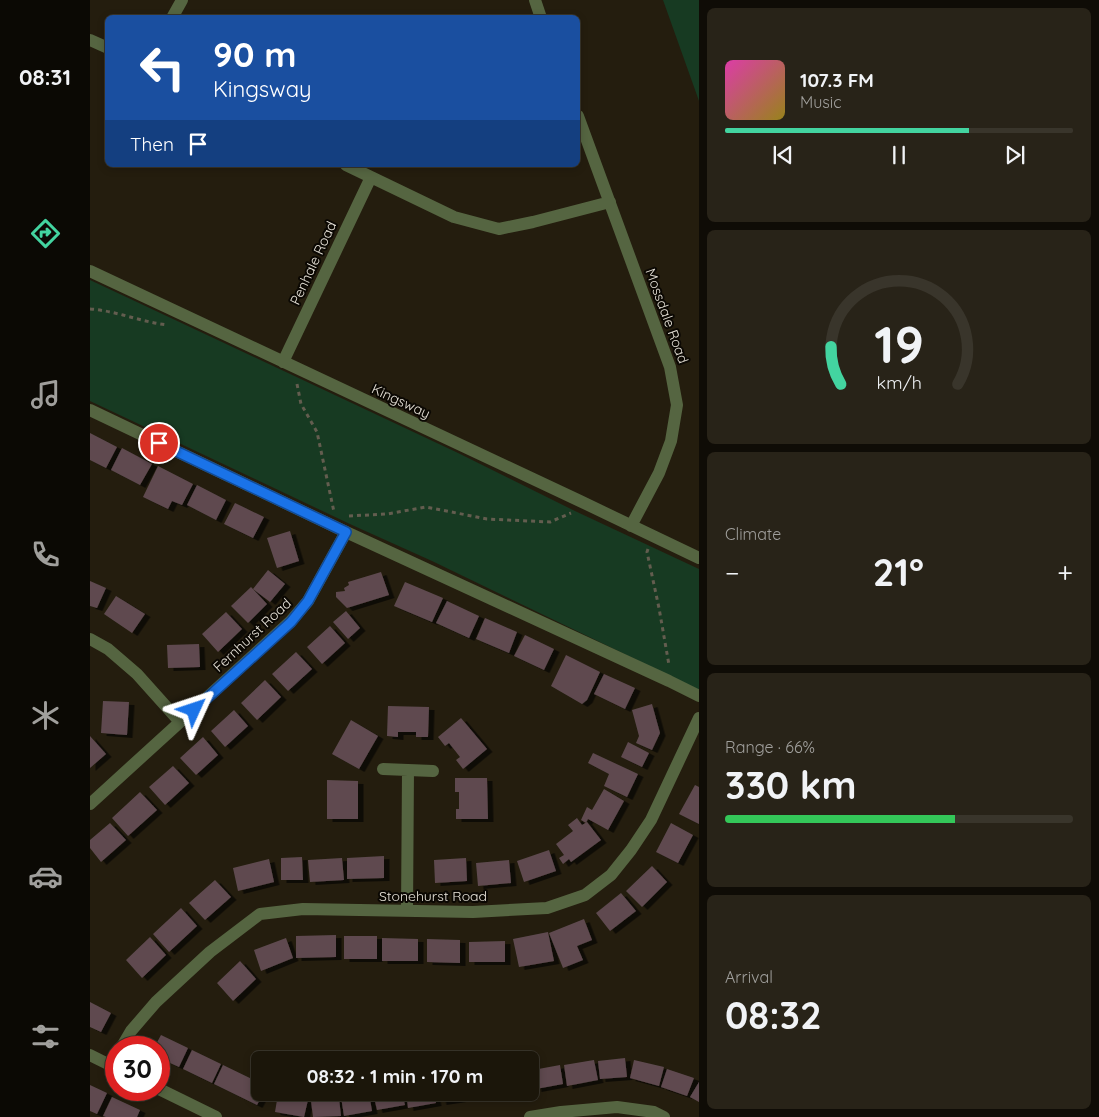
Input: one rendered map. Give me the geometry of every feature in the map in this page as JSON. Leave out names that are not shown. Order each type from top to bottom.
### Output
[{"type":"street","points":[[174,15],[182,0]]},
{"type":"street","points":[[535,0],[540,15]]},
{"type":"street","points":[[90,40],[105,47]]},
{"type":"street","name":"Mossdale Road","points":[[580,121],[670,367],[677,405],[671,441],[659,473],[631,526]]},
{"type":"street","points":[[350,167],[454,217],[499,229],[610,202]]},
{"type":"street","name":"Penhale Road","points":[[283,362],[371,177]]},
{"type":"street","name":"Kingsway","points":[[90,271],[699,558]]},
{"type":"street","points":[[90,410],[334,521],[346,532],[699,696]]},
{"type":"street","name":"Fernhurst Road","points":[[90,804],[291,622],[308,601],[346,532]]},
{"type":"street","points":[[90,638],[108,649],[137,674],[180,722]]},
{"type":"street","name":"Stonehurst Road","points":[[129,1036],[156,1002],[210,952],[260,914],[303,909],[473,912],[547,908],[585,894],[611,875],[631,850],[650,820],[699,718]]},
{"type":"street","points":[[383,769],[432,771]]},
{"type":"street","points":[[407,911],[408,770]]},
{"type":"street","points":[[90,1055],[105,1059]]},
{"type":"street","points":[[170,1094],[216,1117]]},
{"type":"street","points":[[530,1117],[617,1107],[654,1112],[664,1117]]},
{"type":"path","points":[[90,309],[103,310],[154,323],[179,326],[186,316]]},
{"type":"path","points":[[299,370],[296,376],[301,404],[317,432],[334,521],[426,507],[487,519],[550,522],[575,511],[580,501]]},
{"type":"path","points":[[653,537],[647,552],[664,636],[670,676],[669,681]]},
{"type":"green space","points":[[663,0],[699,0],[699,101]]},
{"type":"green space","points":[[90,280],[456,452],[575,511],[699,569],[699,690],[432,561],[90,401]]},
{"type":"building","points":[[90,433],[117,447],[106,468],[90,460]]},
{"type":"building","points":[[122,448],[152,464],[140,485],[111,470]]},
{"type":"building","points":[[158,466],[193,484],[182,505],[172,501],[168,509],[143,497]]},
{"type":"building","points":[[197,485],[226,500],[216,520],[187,505]]},
{"type":"building","points":[[235,503],[264,517],[253,538],[224,524]]},
{"type":"building","points":[[290,531],[299,561],[277,568],[267,538]]},
{"type":"building","points":[[268,570],[285,584],[270,602],[253,589]]},
{"type":"building","points":[[381,572],[389,595],[347,608],[336,597],[336,592],[345,591],[344,588],[349,585],[348,582]]},
{"type":"building","points":[[90,581],[106,588],[97,608],[90,606]]},
{"type":"building","points":[[405,582],[443,598],[432,622],[394,606]]},
{"type":"building","points":[[251,587],[267,604],[248,623],[231,606]]},
{"type":"building","points":[[116,596],[145,614],[132,633],[104,614]]},
{"type":"building","points":[[447,601],[479,616],[469,638],[436,623]]},
{"type":"building","points":[[346,611],[360,628],[348,639],[333,622]]},
{"type":"building","points":[[226,612],[242,629],[218,652],[202,634]]},
{"type":"building","points":[[485,618],[517,632],[509,653],[476,639]]},
{"type":"building","points":[[330,626],[345,643],[322,664],[307,647]]},
{"type":"building","points":[[525,635],[554,649],[544,670],[514,656]]},
{"type":"building","points":[[199,644],[200,667],[168,668],[167,645]]},
{"type":"building","points":[[296,652],[312,669],[288,691],[272,674]]},
{"type":"building","points":[[566,655],[600,672],[587,700],[582,704],[551,686]]},
{"type":"building","points":[[604,674],[635,688],[625,709],[594,694]]},
{"type":"building","points":[[265,680],[281,697],[257,720],[241,703]]},
{"type":"building","points":[[103,701],[129,702],[127,735],[101,733]]},
{"type":"building","points":[[652,704],[660,733],[652,750],[636,743],[639,736],[632,710]]},
{"type":"building","points":[[388,706],[429,707],[428,737],[416,737],[416,732],[398,732],[398,737],[387,736]]},
{"type":"building","points":[[234,710],[248,726],[225,747],[211,731]]},
{"type":"building","points":[[461,718],[487,749],[463,769],[456,760],[460,757],[449,743],[445,746],[438,737]]},
{"type":"building","points":[[351,720],[378,736],[359,769],[332,754]]},
{"type":"building","points":[[90,736],[106,754],[90,768]]},
{"type":"building","points":[[203,737],[218,755],[196,775],[180,758]]},
{"type":"building","points":[[628,742],[649,753],[642,767],[621,757]]},
{"type":"building","points":[[593,753],[638,774],[627,797],[604,786],[609,774],[588,763]]},
{"type":"building","points":[[173,766],[189,783],[165,805],[149,787]]},
{"type":"building","points":[[455,778],[487,778],[488,819],[456,819],[456,809],[459,809],[459,792],[455,792]]},
{"type":"building","points":[[327,780],[358,781],[358,819],[327,819]]},
{"type":"building","points":[[695,785],[699,787],[699,824],[679,814]]},
{"type":"building","points":[[604,789],[624,801],[608,830],[588,819],[586,823],[581,820],[587,807],[592,810]]},
{"type":"building","points":[[140,792],[157,810],[128,836],[112,818]]},
{"type":"building","points":[[577,818],[582,825],[587,822],[601,840],[571,862],[569,859],[563,864],[559,858],[564,855],[556,844],[573,831],[568,825]]},
{"type":"building","points":[[110,823],[126,840],[101,862],[90,848],[90,840]]},
{"type":"building","points":[[671,823],[693,835],[678,863],[656,852]]},
{"type":"building","points":[[549,850],[556,871],[524,882],[517,861]]},
{"type":"building","points":[[384,856],[384,878],[347,879],[347,858]]},
{"type":"building","points":[[302,857],[303,880],[281,880],[281,858]]},
{"type":"building","points":[[342,858],[344,880],[310,882],[308,860]]},
{"type":"building","points":[[466,858],[467,881],[435,883],[434,860]]},
{"type":"building","points":[[269,859],[274,882],[238,891],[233,868]]},
{"type":"building","points":[[509,860],[511,883],[478,886],[476,863]]},
{"type":"building","points":[[652,866],[667,882],[642,907],[626,891]]},
{"type":"building","points":[[215,880],[231,897],[205,920],[189,903]]},
{"type":"building","points":[[621,893],[636,911],[610,931],[596,913]]},
{"type":"building","points":[[181,908],[197,926],[169,952],[153,934]]},
{"type":"building","points":[[584,919],[592,940],[577,946],[583,960],[563,968],[549,933]]},
{"type":"building","points":[[548,932],[554,961],[519,967],[513,939]]},
{"type":"building","points":[[336,935],[336,957],[296,958],[296,936]]},
{"type":"building","points":[[344,936],[377,936],[377,959],[344,959]]},
{"type":"building","points":[[150,937],[166,955],[142,978],[126,960]]},
{"type":"building","points":[[286,938],[293,958],[261,971],[254,950]]},
{"type":"building","points":[[382,938],[418,939],[418,961],[382,961]]},
{"type":"building","points":[[427,939],[460,940],[460,963],[427,962]]},
{"type":"building","points":[[505,941],[505,962],[469,962],[469,942]]},
{"type":"building","points":[[240,961],[256,979],[233,1001],[217,983]]},
{"type":"building","points":[[90,1002],[111,1013],[101,1032],[90,1027]]},
{"type":"building","points":[[170,1039],[188,1048],[179,1067],[170,1063]]},
{"type":"building","points":[[192,1050],[221,1064],[212,1083],[183,1069]]},
{"type":"building","points":[[625,1058],[627,1077],[600,1079],[598,1061]]},
{"type":"building","points":[[594,1060],[598,1080],[567,1086],[564,1065]]},
{"type":"building","points":[[634,1060],[664,1067],[659,1086],[630,1078]]},
{"type":"building","points":[[223,1065],[251,1079],[251,1101],[259,1101],[257,1105],[214,1084]]},
{"type":"building","points":[[560,1065],[563,1084],[539,1088],[539,1069]]},
{"type":"building","points":[[667,1069],[694,1078],[687,1096],[661,1087]]},
{"type":"building","points":[[699,1082],[699,1102],[690,1097]]},
{"type":"building","points":[[90,1085],[105,1092],[105,1097],[97,1114],[90,1111]]},
{"type":"building","points":[[110,1101],[121,1101],[140,1110],[137,1117],[103,1116]]},
{"type":"building","points":[[277,1101],[308,1101],[304,1117],[275,1112]]},
{"type":"building","points":[[311,1101],[339,1101],[341,1116],[313,1117]]},
{"type":"building","points":[[342,1101],[370,1101],[372,1111],[344,1116]]},
{"type":"building","points":[[375,1101],[404,1101],[405,1105],[377,1110]]},
{"type":"building","points":[[407,1101],[436,1101],[436,1103],[408,1108]]},
{"type":"route","points":[[159,443],[346,532],[308,601],[291,622],[194,710]]}]
